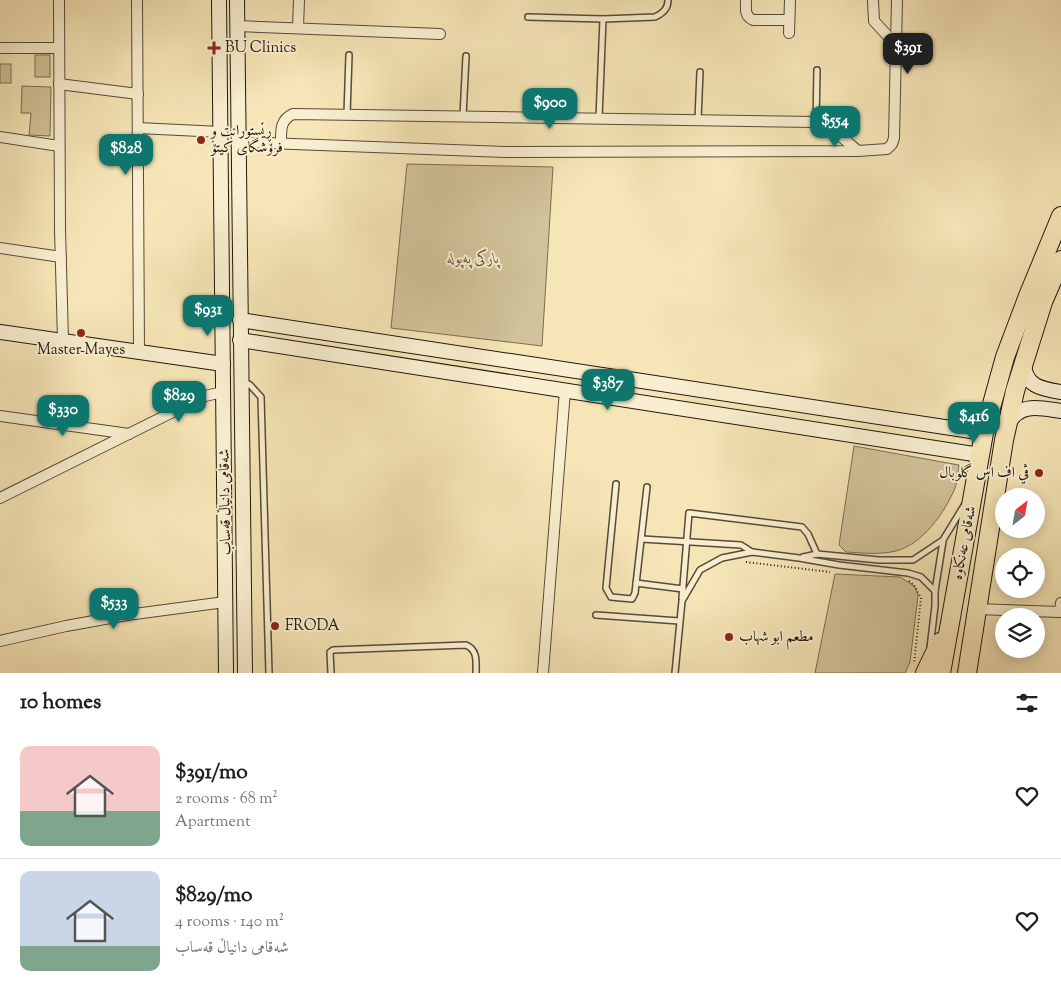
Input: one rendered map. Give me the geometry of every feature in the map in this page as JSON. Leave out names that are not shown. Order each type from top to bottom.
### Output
[{"type":"highway","name":"شەقامی عەنکاوە","points":[[926,670],[950,618],[984,433],[1005,357],[1061,216]]},
{"type":"highway","name":"شەقامی عەنکاوە","points":[[967,673],[1008,424],[1024,359],[1043,302],[1060,264]]},
{"type":"street","points":[[59,0],[59,146],[63,341]]},
{"type":"street","points":[[137,0],[139,352]]},
{"type":"street","name":"شەقامی دانیاڵ قەساب","points":[[219,0],[226,673]]},
{"type":"street","name":"شەقامی دانیاڵ قەساب","points":[[236,0],[245,673]]},
{"type":"street","points":[[298,27],[299,0]]},
{"type":"street","points":[[746,0],[748,18],[753,20],[790,20]]},
{"type":"street","points":[[789,33],[790,0]]},
{"type":"street","points":[[873,0],[872,13],[874,21],[897,46]]},
{"type":"street","points":[[238,142],[505,152],[858,151],[887,149],[892,144],[894,138],[897,0]]},
{"type":"street","points":[[237,26],[440,34]]},
{"type":"street","points":[[0,48],[59,48]]},
{"type":"street","points":[[59,84],[138,94]]},
{"type":"street","points":[[281,143],[281,130],[286,117],[293,114],[347,114],[816,122],[833,131],[858,151]]},
{"type":"street","points":[[138,128],[221,132]]},
{"type":"street","points":[[0,137],[59,146]]},
{"type":"street","points":[[222,222],[239,222]]},
{"type":"street","points":[[0,248],[61,257]]},
{"type":"street","points":[[240,320],[984,433]]},
{"type":"street","points":[[0,332],[223,364]]},
{"type":"street","points":[[240,340],[980,455]]},
{"type":"street","points":[[1024,359],[1024,369],[1031,382],[1040,388],[1056,391]]},
{"type":"street","points":[[543,673],[565,390]]},
{"type":"street","points":[[1055,410],[1043,404],[1043,398],[1045,394],[1056,391]]},
{"type":"street","points":[[3,495],[205,396],[223,392]]},
{"type":"street","points":[[1008,424],[1013,416],[1022,409],[1032,407],[1055,410]]},
{"type":"street","points":[[0,416],[129,434]]},
{"type":"street","points":[[952,450],[958,446],[961,439],[956,429]]},
{"type":"street","points":[[0,641],[127,615],[226,602]]},
{"type":"street","points":[[976,610],[1060,609]]},
{"type":"lane","points":[[528,17],[603,19],[655,17],[662,14],[666,9],[668,0]]},
{"type":"lane","points":[[599,118],[603,19]]},
{"type":"lane","points":[[347,114],[349,55]]},
{"type":"lane","points":[[463,116],[466,56]]},
{"type":"lane","points":[[816,122],[817,70]]},
{"type":"lane","points":[[698,119],[700,72]]},
{"type":"lane","points":[[241,379],[250,385],[261,397],[269,673]]},
{"type":"lane","points":[[616,484],[606,588],[611,597],[632,599],[635,593],[642,539],[646,486]]},
{"type":"lane","points":[[926,670],[935,606],[935,591],[944,540],[961,509],[974,492]]},
{"type":"lane","points":[[675,673],[689,513],[802,527],[808,534],[817,554]]},
{"type":"lane","points":[[642,539],[741,545],[752,552]]},
{"type":"lane","points":[[799,558],[817,554],[879,560],[913,560],[944,540]]},
{"type":"lane","points":[[682,601],[700,570],[728,557],[752,552],[799,558],[839,566],[908,572],[920,577],[935,591]]},
{"type":"lane","points":[[636,583],[683,589]]},
{"type":"lane","points":[[596,615],[680,621]]},
{"type":"lane","points":[[331,673],[330,652],[333,650],[466,645],[475,652],[476,673]]},
{"type":"path","points":[[728,557],[739,561],[834,572]]},
{"type":"path","points":[[907,580],[914,585],[921,598],[926,670]]},
{"type":"green space","points":[[35,55],[50,55],[50,77],[35,77]]},
{"type":"green space","points":[[0,64],[11,64],[11,83],[0,83]]},
{"type":"green space","points":[[22,86],[51,87],[50,136],[29,135],[31,113],[21,113]]},
{"type":"green space","name":"پارکی پەپولە","points":[[407,164],[553,167],[542,346],[391,328]]},
{"type":"green space","points":[[854,446],[959,465],[956,485],[951,497],[932,526],[915,542],[896,551],[877,553],[846,552],[839,545]]},
{"type":"green space","points":[[835,574],[900,577],[916,589],[918,596],[910,662],[905,673],[815,673]]},
{"type":"place","name":"BU Clinics","points":[[214,48]]},
{"type":"place","name":"ڕێستورانت و فرۆشگای کیتۆ","points":[[201,140]]},
{"type":"place","name":"Master Mayes","points":[[81,333]]},
{"type":"place","name":"ڤي اف اس گلوبال","points":[[1039,473]]},
{"type":"place","name":"FRODA","points":[[275,626]]},
{"type":"place","name":"مطعم ابو شهاب","points":[[729,637]]}]
